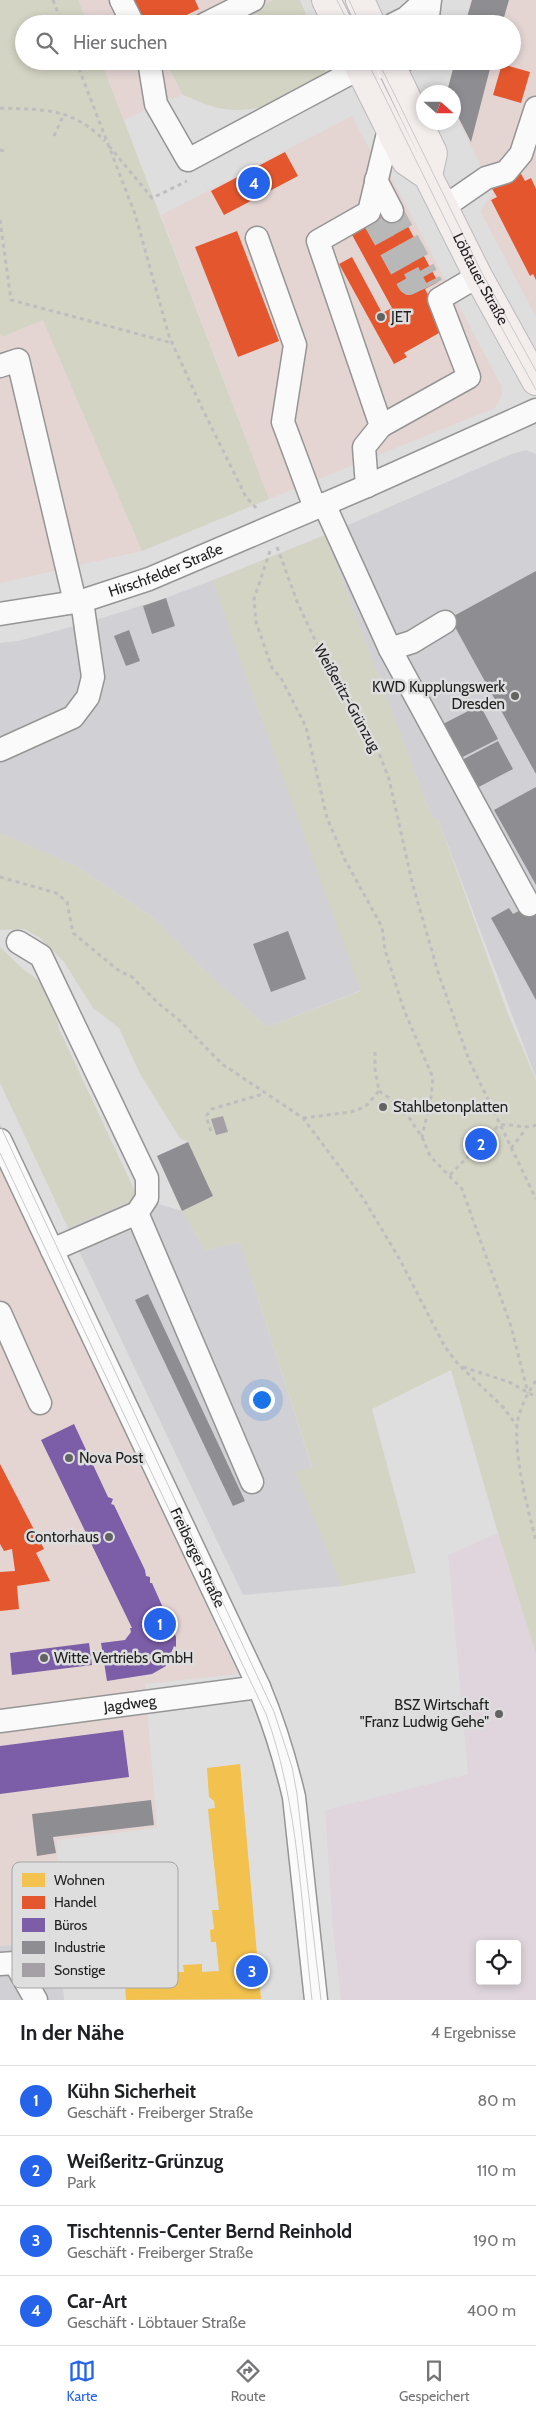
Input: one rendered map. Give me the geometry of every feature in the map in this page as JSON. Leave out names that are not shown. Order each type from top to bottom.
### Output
[{"type":"main road","points":[[326,0],[334,15]]},
{"type":"main road","points":[[360,0],[367,15]]},
{"type":"main road","name":"Löbtauer Straße","points":[[363,70],[406,161],[428,176],[478,276],[536,381]]},
{"type":"main road","points":[[397,70],[433,153],[428,176]]},
{"type":"street","points":[[121,0],[129,15]]},
{"type":"street","points":[[136,0],[144,15]]},
{"type":"street","points":[[214,13],[253,0]]},
{"type":"street","points":[[410,15],[428,0]]},
{"type":"street","points":[[427,15],[428,0]]},
{"type":"street","points":[[150,70],[156,104],[188,160],[349,70]]},
{"type":"street","points":[[444,207],[486,178],[506,172],[521,154],[536,108]]},
{"type":"street","points":[[381,426],[318,240],[379,214],[376,180],[390,129]]},
{"type":"street","points":[[257,238],[295,345],[283,422],[320,506],[390,648],[529,905]]},
{"type":"street","points":[[367,486],[364,447],[381,426],[469,377],[436,292],[478,276]]},
{"type":"street","points":[[0,366],[18,360],[79,601],[93,677],[88,696],[73,717],[0,750]]},
{"type":"street","name":"Hirschfelder Straße","points":[[0,614],[79,601],[149,579],[272,534],[320,506],[536,410]]},
{"type":"street","points":[[390,648],[412,642],[445,622]]},
{"type":"street","points":[[18,942],[41,956],[147,1178],[147,1198],[137,1213],[52,1250]]},
{"type":"street","name":"Freiberger Straße","points":[[1,1147],[260,1687],[280,1742],[294,1797],[316,2000]]},
{"type":"street","points":[[137,1213],[252,1482]]},
{"type":"street","points":[[0,1313],[40,1403]]},
{"type":"street","name":"Jagdweg","points":[[0,1721],[260,1687]]},
{"type":"street","points":[[29,1988],[36,2000]]},
{"type":"path","points":[[53,0],[59,15]]},
{"type":"path","points":[[79,70],[106,142]]},
{"type":"path","points":[[0,108],[41,110],[64,114],[89,126],[106,142],[152,198],[197,176],[188,160]]},
{"type":"path","points":[[54,136],[64,114]]},
{"type":"path","name":"Weißeritz-Grünzug","points":[[106,142],[135,214],[172,343],[246,497],[265,518],[298,604],[314,637],[373,738],[389,779],[412,882],[438,972],[469,1060],[536,1199]]},
{"type":"path","points":[[0,150],[5,151]]},
{"type":"path","points":[[0,220],[11,300],[172,343]]},
{"type":"path","points":[[272,534],[254,599],[256,622],[272,668],[281,678],[306,727],[327,818],[345,860],[382,927],[384,950],[404,1010],[433,1078],[431,1097],[422,1137]]},
{"type":"path","points":[[0,877],[56,893],[67,902],[73,933],[118,970],[132,977],[158,1003],[178,1019],[222,1064],[264,1094],[303,1118],[363,1198],[399,1258],[445,1347],[458,1364],[503,1407],[518,1426]]},
{"type":"path","points":[[375,1052],[374,1069],[379,1091],[391,1099],[410,1119],[422,1137],[430,1156],[462,1189],[469,1216],[511,1326],[528,1393]]},
{"type":"path","points":[[303,1118],[351,1112],[365,1107],[379,1091]]},
{"type":"path","points":[[211,1131],[206,1116],[212,1109],[264,1094]]},
{"type":"path","points":[[450,1175],[499,1125],[509,1124],[526,1129]]},
{"type":"path","points":[[511,1148],[526,1129],[536,1125]]},
{"type":"path","points":[[458,1364],[473,1372],[509,1382],[536,1397]]},
{"type":"path","points":[[536,1381],[528,1393],[518,1418],[520,1467],[536,1540]]},
{"type":"shaded area","points":[[77,0],[273,0],[247,15],[83,15]]},
{"type":"shaded area","points":[[471,0],[536,0],[536,317],[480,211],[493,192],[461,126],[461,85],[449,85],[453,70],[521,70],[521,15],[467,15]]},
{"type":"shaded area","points":[[105,70],[170,70],[183,95],[156,104],[124,120]]},
{"type":"shaded area","points":[[352,116],[372,154],[389,173],[502,387],[502,395],[495,408],[269,499],[161,215]]},
{"type":"shaded area","points":[[43,320],[142,551],[0,583],[0,333],[2,337]]},
{"type":"shaded area","points":[[526,450],[536,454],[536,1078],[438,819],[432,817],[325,535],[509,455]]},
{"type":"shaded area","points":[[213,580],[242,665],[362,990],[267,1027],[203,969],[154,918],[76,866],[0,833],[0,643],[18,641],[86,623],[166,598]]},
{"type":"shaded area","points":[[0,1167],[238,1674],[145,1684],[157,1828],[57,1840],[58,1862],[12,1862],[12,1945],[0,1946]]},
{"type":"shaded area","points":[[138,1198],[182,1211],[205,1250],[240,1242],[312,1468],[296,1472],[342,1586],[243,1595],[68,1228]]},
{"type":"shaded area","name":"BSZ Wirtschaft \"Franz Ludwig Gehe\"","points":[[498,1533],[536,1654],[536,2000],[341,2000],[333,1930],[325,1810],[468,1774],[448,1555]]},
{"type":"shaded area","points":[[12,1945],[12,1988],[63,1988],[64,2000],[0,2000],[0,1946]]},
{"type":"green space","points":[[0,0],[78,0],[84,15],[15,15],[15,70],[104,70],[269,499],[142,551],[43,320],[2,337],[0,333]]},
{"type":"green space","points":[[273,0],[300,0],[306,15],[247,15]]},
{"type":"green space","points":[[170,70],[326,70],[293,94],[254,109],[224,109],[183,95]]},
{"type":"green space","points":[[325,535],[432,817],[438,819],[508,1014],[536,1080],[536,1654],[498,1533],[451,1370],[372,1409],[416,1573],[342,1586],[295,1472],[312,1467],[240,1242],[205,1250],[182,1211],[213,1196],[188,1142],[180,1138],[140,1074],[119,1028],[93,1008],[64,962],[39,937],[24,929],[0,930],[0,833],[76,866],[154,918],[203,969],[267,1027],[361,991],[242,665],[213,580]]},
{"type":"green space","points":[[0,947],[23,969],[49,988],[59,1029],[138,1198],[68,1228],[0,1083]]},
{"type":"building: Wohnen","points":[[240,1764],[261,1999],[126,2000],[125,1988],[178,1988],[178,1972],[184,1972],[183,1965],[202,1964],[202,1972],[219,1971],[216,1942],[211,1942],[210,1930],[214,1929],[212,1910],[219,1910],[208,1809],[215,1808],[214,1801],[209,1797],[207,1768]]},
{"type":"building: Handel","points":[[130,0],[195,0],[199,9],[187,15],[137,15]]},
{"type":"building: Handel","points":[[521,69],[530,72],[521,103],[493,95],[500,70]]},
{"type":"building: Handel","points":[[285,152],[298,176],[224,215],[211,191]]},
{"type":"building: Handel","points":[[520,172],[525,181],[531,178],[536,189],[536,280],[533,274],[530,276],[491,200],[497,197],[491,187]]},
{"type":"building: Handel","points":[[398,208],[438,282],[425,289],[446,329],[404,353],[407,357],[394,364],[339,264],[352,257],[382,313],[392,308],[351,233]]},
{"type":"building: Handel","points":[[237,231],[279,341],[238,357],[195,247]]},
{"type":"building: Handel","points":[[0,1464],[44,1549],[36,1553],[50,1581],[17,1586],[19,1609],[0,1611],[0,1572],[15,1571],[12,1549],[4,1551],[0,1544]]},
{"type":"building: Büros","name":"Contorhaus","points":[[74,1424],[108,1497],[113,1499],[111,1504],[114,1505],[145,1570],[146,1576],[150,1577],[150,1583],[152,1583],[176,1637],[176,1647],[174,1646],[171,1653],[172,1660],[166,1661],[166,1666],[152,1674],[107,1681],[101,1643],[125,1640],[131,1632],[130,1628],[132,1628],[41,1440]]},
{"type":"building: Büros","points":[[89,1643],[92,1665],[12,1675],[10,1653]]},
{"type":"building: Büros","points":[[123,1730],[129,1777],[0,1794],[0,1746]]},
{"type":"building: Industrie","points":[[472,0],[509,0],[505,15],[468,15]]},
{"type":"building: Industrie","points":[[453,70],[490,70],[471,142],[461,123],[461,85],[449,85]]},
{"type":"building: Industrie","name":"KWD Kupplungswerk Dresden","points":[[536,571],[536,774],[450,618]]},
{"type":"building: Industrie","points":[[166,598],[175,626],[152,634],[143,606]]},
{"type":"building: Industrie","points":[[129,630],[140,661],[126,666],[114,636]]},
{"type":"building: Industrie","points":[[480,705],[498,739],[457,760],[439,726]]},
{"type":"building: Industrie","points":[[498,741],[513,769],[473,790],[458,762]]},
{"type":"building: Industrie","points":[[536,787],[536,885],[494,810]]},
{"type":"building: Industrie","points":[[536,902],[536,1000],[491,918],[509,908],[513,914]]},
{"type":"building: Industrie","points":[[288,931],[306,979],[271,992],[253,944]]},
{"type":"building: Industrie","points":[[188,1142],[213,1196],[182,1211],[157,1156]]},
{"type":"building: Industrie","points":[[148,1294],[245,1501],[233,1506],[135,1300]]},
{"type":"building: Industrie","points":[[151,1800],[154,1825],[53,1837],[56,1853],[37,1856],[32,1814]]},
{"type":"building: Sonstige","points":[[223,1116],[228,1132],[216,1135],[211,1119]]},
{"type":"tunnel","points":[[392,211],[427,275]]},
{"type":"tunnel","points":[[374,221],[409,284],[427,275],[432,285]]},
{"type":"tram line","points":[[337,0],[344,15]]},
{"type":"tram line","points":[[349,0],[356,15]]},
{"type":"tram line","points":[[371,70],[474,278],[536,390]]},
{"type":"tram line","points":[[382,70],[482,273],[536,371]]},
{"type":"tram line","points":[[0,1125],[274,1712],[292,1767],[297,1794],[321,2000]]},
{"type":"tram line","points":[[0,1153],[266,1714],[286,1784],[292,1819],[312,2000]]},
{"type":"place","name":"Car-Art","points":[[254,183]]},
{"type":"place","name":"JET","points":[[381,317]]},
{"type":"place","name":"KWD Kupplungswerk Dresden","points":[[515,696]]},
{"type":"place","name":"Stahlbetonplatten","points":[[383,1107]]},
{"type":"place","name":"Weißeritz-Grünzug","points":[[481,1144]]},
{"type":"place","name":"Nova Post","points":[[69,1458]]},
{"type":"place","name":"Contorhaus","points":[[109,1537]]},
{"type":"place","name":"Kühn Sicherheit","points":[[160,1624]]},
{"type":"place","name":"Witte Vertriebs GmbH","points":[[44,1658]]},
{"type":"place","name":"BSZ Wirtschaft \"Franz Ludwig Gehe\"","points":[[499,1714]]},
{"type":"place","name":"Tischtennis-Center Bernd Reinhold","points":[[252,1971]]}]
